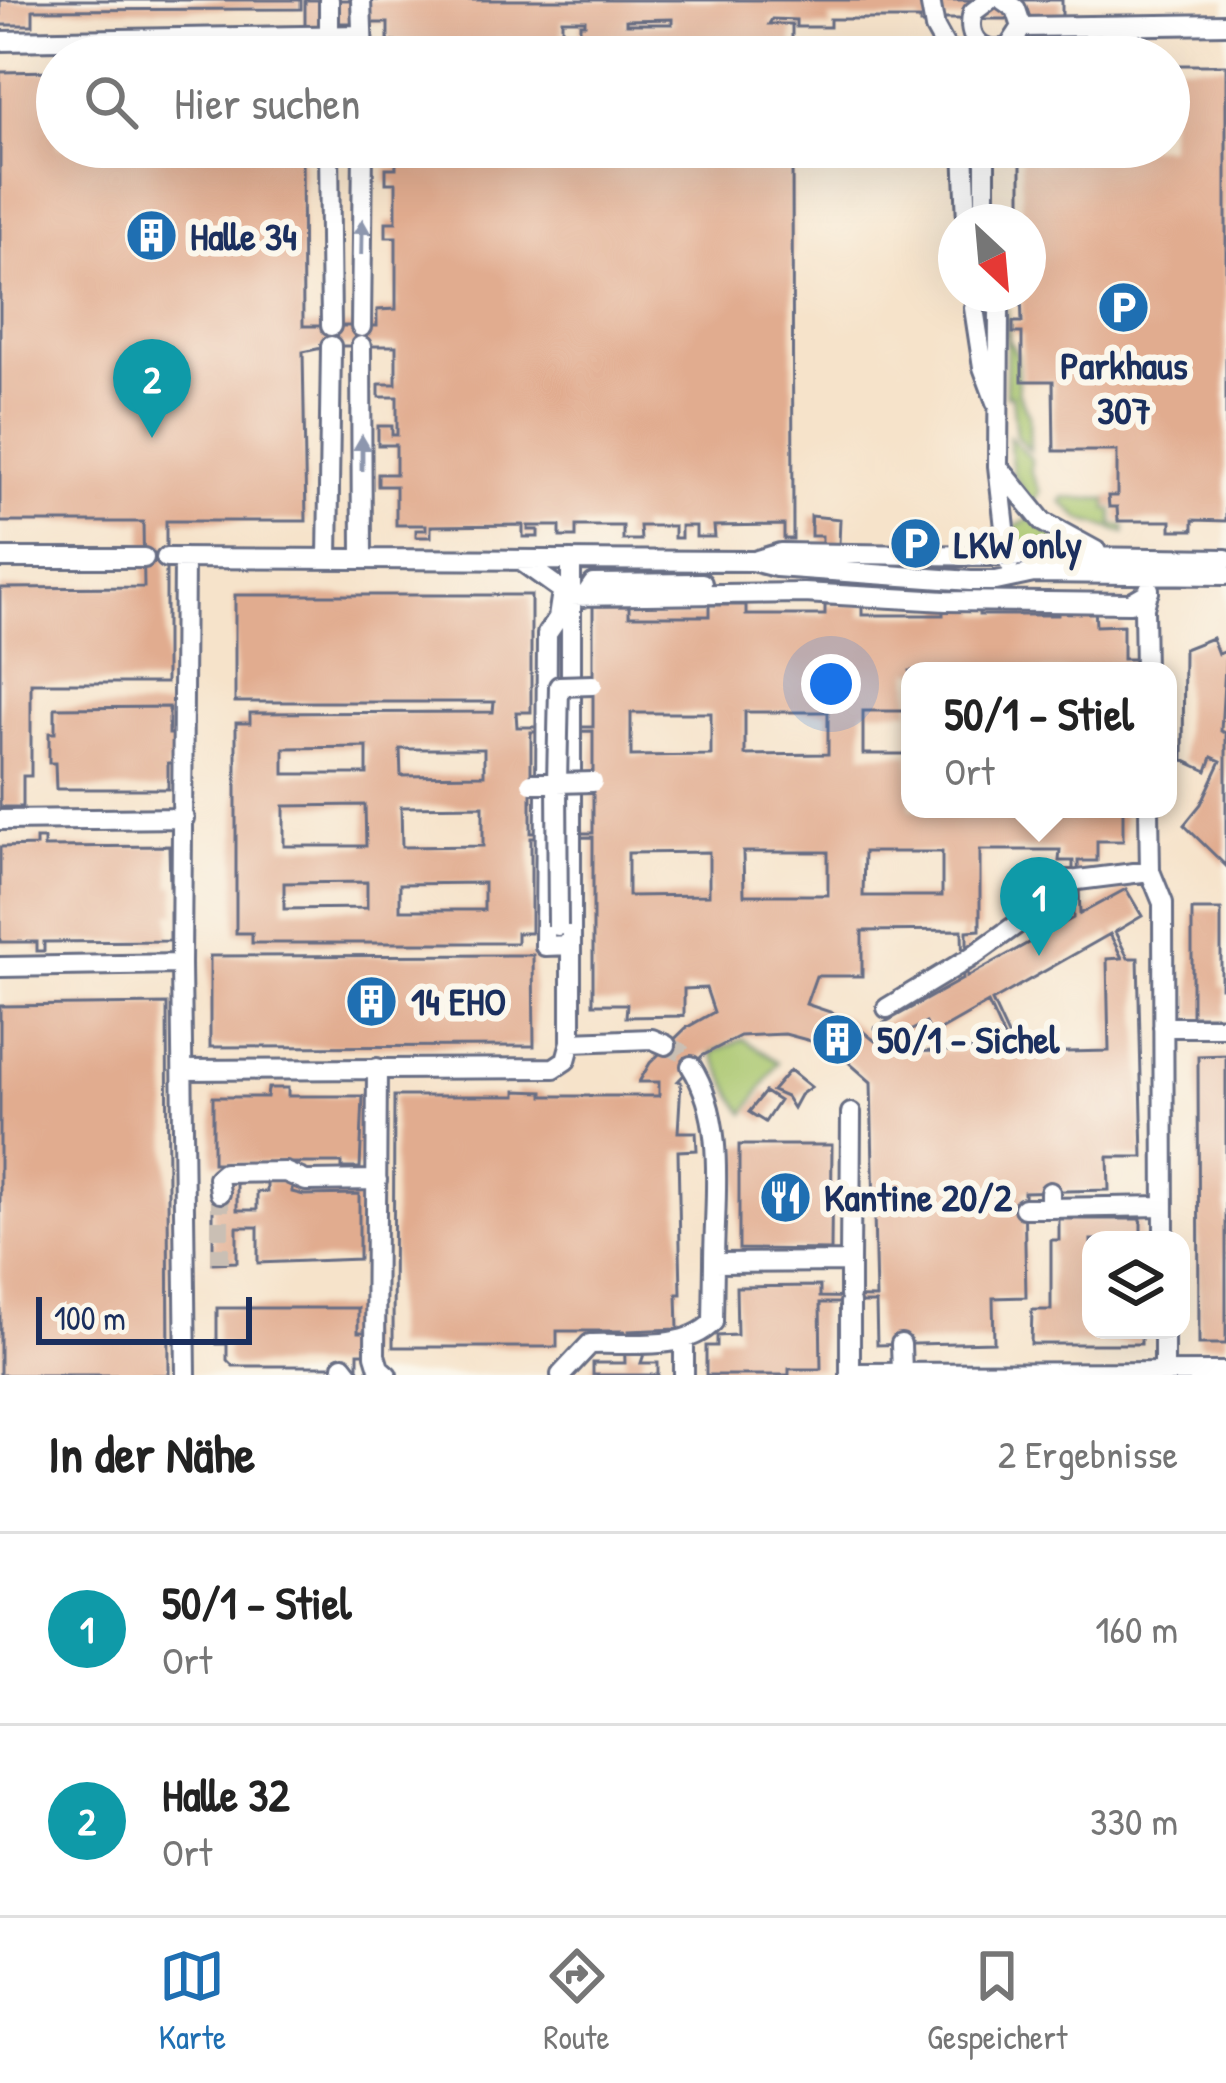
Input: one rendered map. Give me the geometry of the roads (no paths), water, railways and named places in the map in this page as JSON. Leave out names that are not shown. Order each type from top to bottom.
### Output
[{"type":"street","points":[[328,0],[328,35]]},
{"type":"street","points":[[273,36],[362,35],[362,0]]},
{"type":"street","points":[[930,0],[939,36]]},
{"type":"street","points":[[974,36],[973,12],[986,0]]},
{"type":"street","points":[[1003,0],[1016,9],[1022,27]]},
{"type":"street","points":[[1022,27],[1226,24]]},
{"type":"street","points":[[1016,36],[1022,27]]},
{"type":"street","points":[[0,41],[36,40]]},
{"type":"street","points":[[328,559],[329,168]]},
{"type":"street","points":[[362,559],[363,168]]},
{"type":"street","points":[[965,168],[966,204]]},
{"type":"street","points":[[986,168],[988,204]]},
{"type":"street","points":[[996,402],[998,466],[1012,578]]},
{"type":"street","points":[[998,466],[1043,522],[1149,575],[1226,559]]},
{"type":"street","points":[[186,1375],[184,818],[175,559],[752,561],[780,553],[818,563],[971,580],[1034,573],[1226,575]]},
{"type":"street","points":[[818,563],[843,555],[1108,555]]},
{"type":"street","points":[[0,558],[144,558]]},
{"type":"street","points":[[520,560],[572,596],[804,593],[946,601],[1130,603],[1149,575]]},
{"type":"street","points":[[558,941],[571,560]]},
{"type":"street","points":[[572,596],[603,583],[752,583],[752,561]]},
{"type":"street","points":[[1149,575],[1144,608],[1154,662]]},
{"type":"street","points":[[1147,662],[1150,642]]},
{"type":"street","points":[[183,1070],[554,1068],[566,1060],[571,1042],[558,941],[559,686],[593,685]]},
{"type":"street","points":[[531,783],[592,782]]},
{"type":"street","points":[[0,820],[184,818]]},
{"type":"street","points":[[1149,818],[1150,871],[1162,903],[1162,1077],[1152,1123],[1164,1231]]},
{"type":"street","points":[[887,1008],[1020,922],[1056,880],[1150,871]]},
{"type":"street","points":[[0,967],[181,964]]},
{"type":"street","points":[[1163,1027],[1226,1027]]},
{"type":"street","points":[[571,1042],[652,1039],[666,1045]]},
{"type":"street","points":[[561,1375],[590,1344],[684,1340],[701,1334],[713,1322],[718,1156],[709,1100],[692,1066]]},
{"type":"street","points":[[377,1068],[375,1355],[388,1375]]},
{"type":"street","points":[[1141,1077],[1162,1077]]},
{"type":"street","points":[[851,1113],[850,1374],[1226,1372]]},
{"type":"street","points":[[220,1192],[218,1178],[224,1173],[285,1172],[306,1181],[376,1180]]},
{"type":"street","points":[[1024,1208],[1050,1200],[1085,1199],[1164,1206]]},
{"type":"street","points":[[714,1263],[850,1262]]},
{"type":"street","points":[[1164,1339],[1164,1374]]},
{"type":"street","points":[[684,1340],[684,1375]]},
{"type":"street","points":[[901,1344],[902,1372]]},
{"type":"tunnel","points":[[666,1045],[681,1052],[691,1066]]},
{"type":"tunnel","points":[[220,1193],[220,1262]]},
{"type":"place","name":"Halle 34","points":[[151,236]]},
{"type":"place","name":"Parkhaus 307","points":[[1124,308]]},
{"type":"place","name":"Halle 32","points":[[152,438]]},
{"type":"place","name":"LKW only","points":[[915,544]]},
{"type":"place","name":"50/1 - Stiel","points":[[1039,956]]},
{"type":"place","name":"14 EHO","points":[[372,1001]]},
{"type":"place","name":"50/1 - Sichel","points":[[838,1039]]},
{"type":"place","name":"Kantine 20/2","points":[[785,1197]]}]
